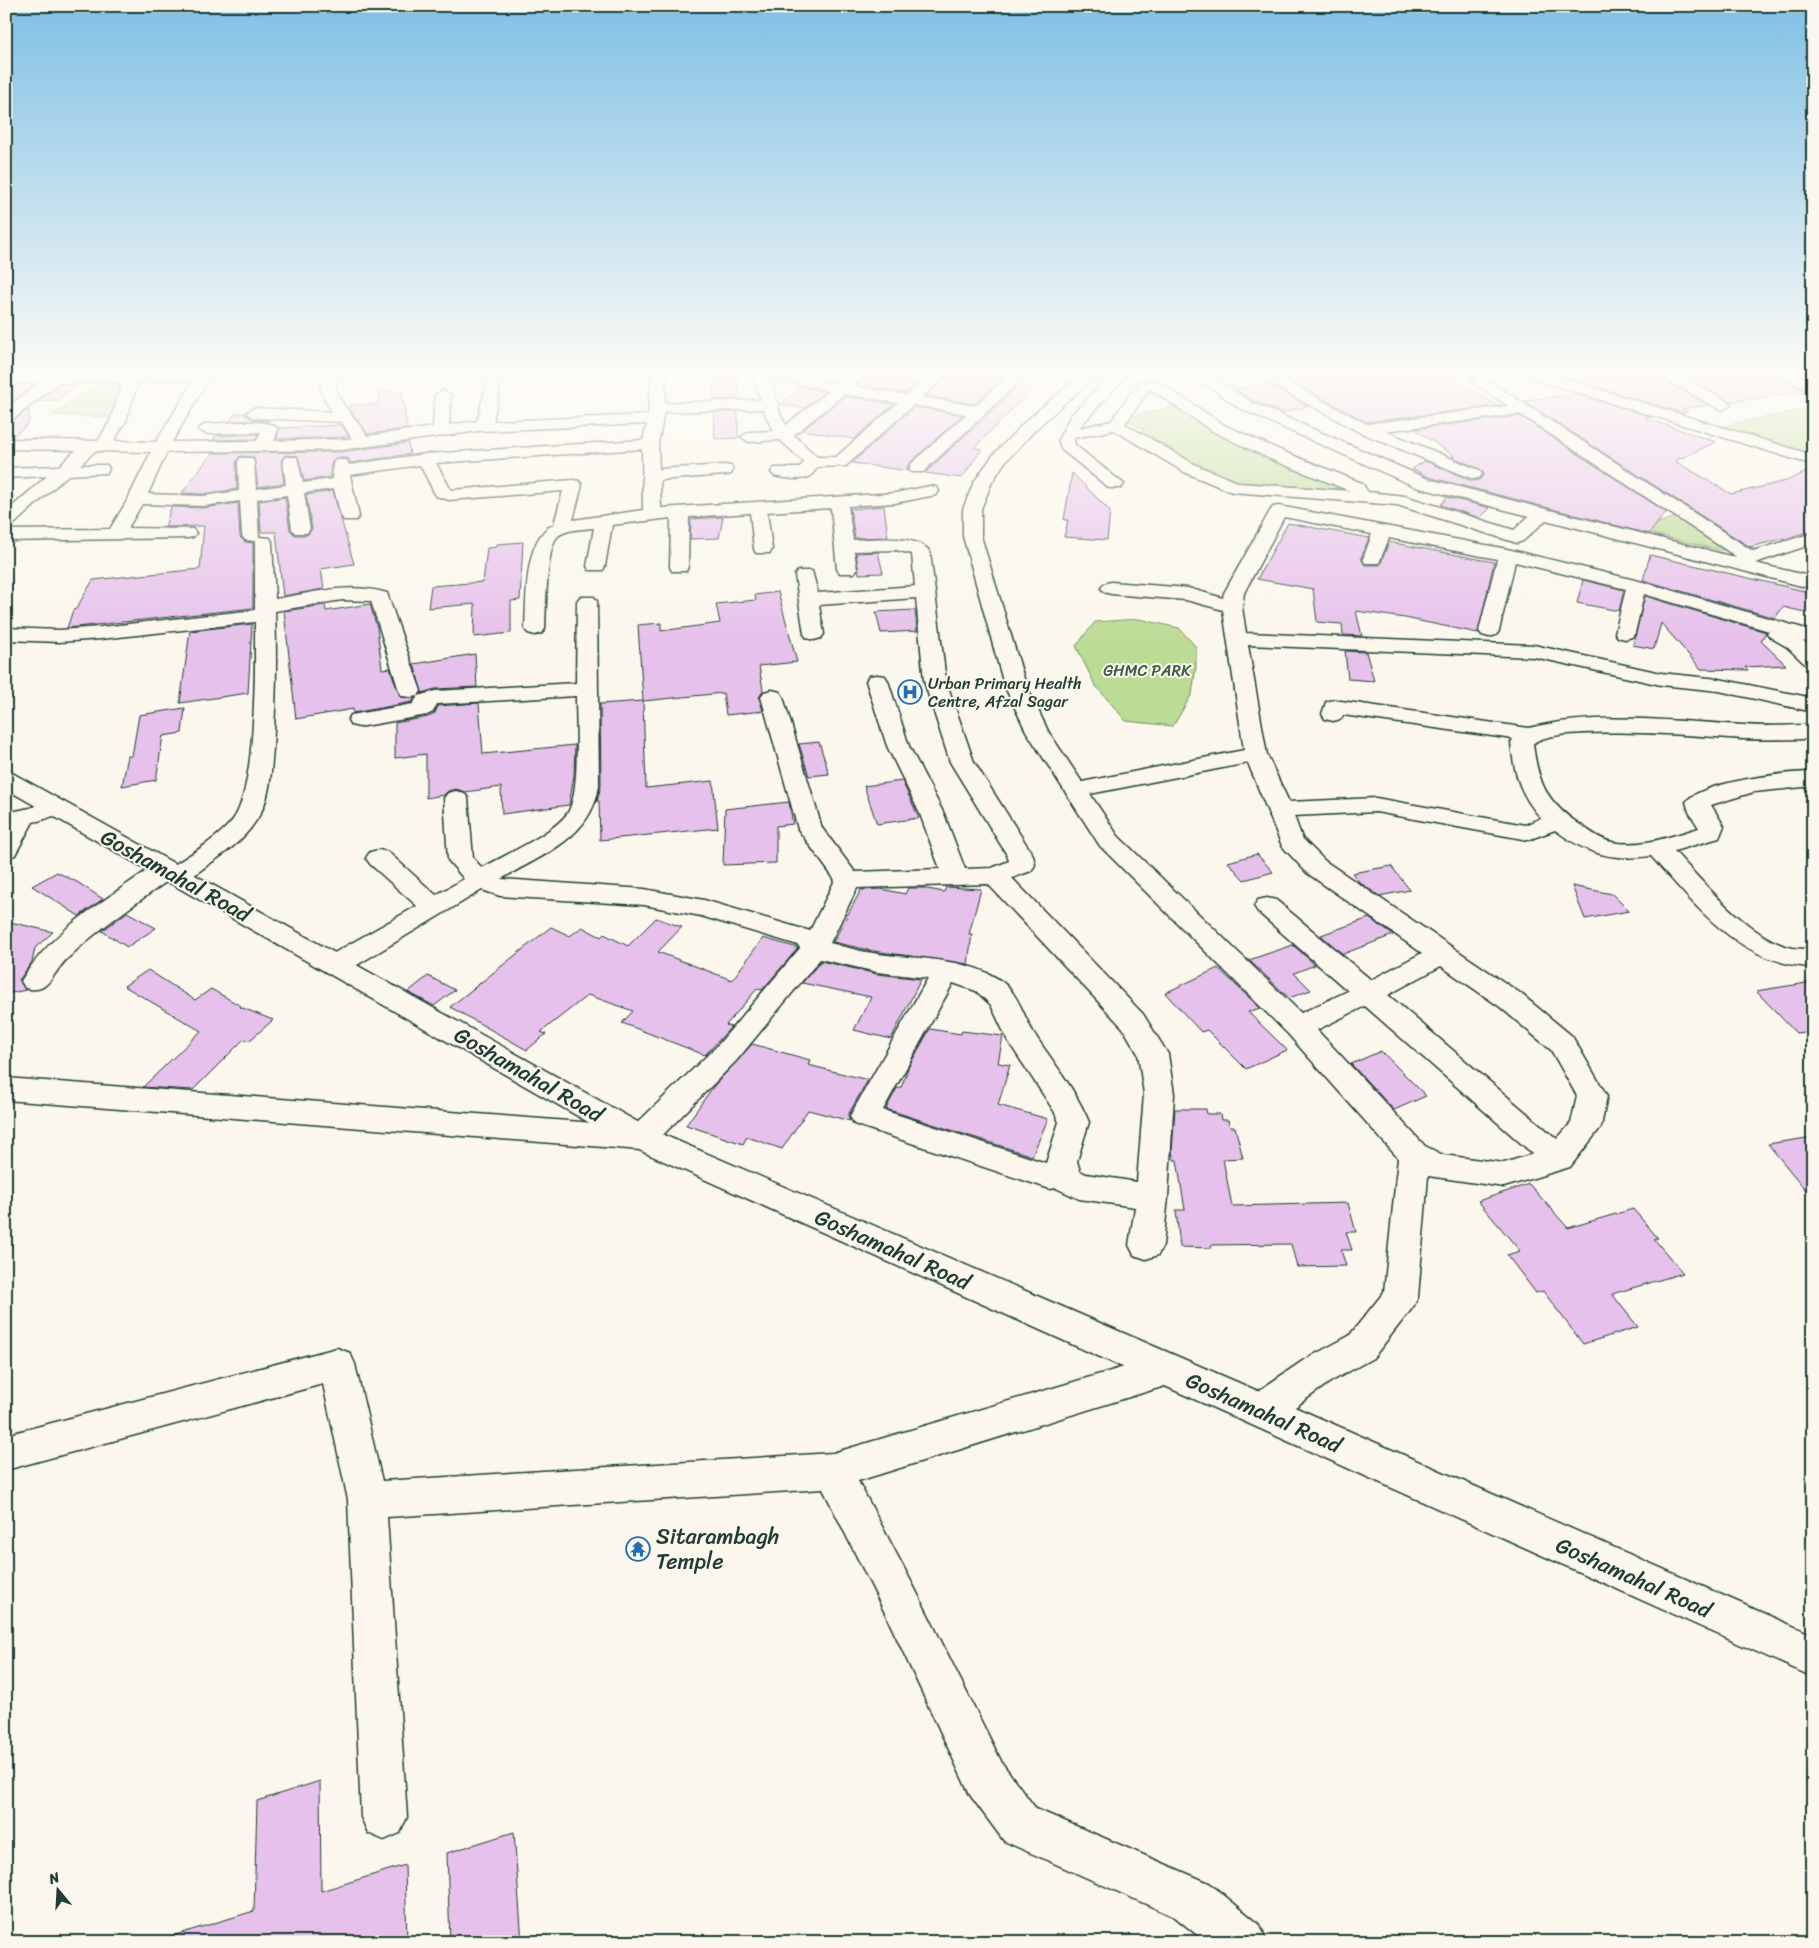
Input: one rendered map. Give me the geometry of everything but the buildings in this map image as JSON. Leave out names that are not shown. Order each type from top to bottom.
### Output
[{"type":"street","points":[[6,522],[78,461]]},
{"type":"street","points":[[116,533],[137,499],[155,461]]},
{"type":"street","points":[[341,461],[341,477],[350,516]]},
{"type":"street","points":[[137,499],[203,501],[295,489],[416,461]]},
{"type":"street","points":[[426,461],[442,492],[462,502],[490,491],[573,485]]},
{"type":"street","points":[[487,461],[490,491]]},
{"type":"street","points":[[562,527],[578,461]]},
{"type":"street","points":[[650,461],[652,514]]},
{"type":"street","points":[[807,461],[811,465]]},
{"type":"street","points":[[780,472],[804,473],[811,465],[841,461]]},
{"type":"street","points":[[917,468],[925,461]]},
{"type":"street","points":[[998,461],[983,482],[972,509],[972,536],[1015,685],[1037,731],[1109,841],[1298,1027],[1414,1155],[1438,1167],[1504,1175],[1559,1158],[1586,1127],[1592,1096],[1562,1043],[1510,1000],[1316,867],[1291,841],[1256,755],[1232,607],[1234,593],[1279,512],[1506,555],[1636,586],[1813,637]]},
{"type":"street","points":[[1086,461],[1115,484]]},
{"type":"street","points":[[1178,461],[1232,486],[1246,489],[1399,500],[1517,537],[1543,513]]},
{"type":"street","points":[[1292,461],[1359,489],[1359,494],[1352,496]]},
{"type":"street","points":[[1372,461],[1422,483],[1813,583]]},
{"type":"street","points":[[1442,461],[1474,474]]},
{"type":"street","points":[[1601,461],[1670,508],[1771,571]]},
{"type":"street","points":[[35,981],[52,957],[79,932],[170,873],[227,839],[246,818],[257,795],[264,719],[265,611],[257,539],[248,495],[246,462]]},
{"type":"street","points":[[292,462],[302,529]]},
{"type":"street","points":[[6,473],[101,469]]},
{"type":"street","points":[[651,484],[725,470]]},
{"type":"street","points":[[1399,500],[1422,483]]},
{"type":"street","points":[[651,484],[706,488]]},
{"type":"street","points":[[535,629],[539,576],[545,540],[552,532],[562,527],[652,514],[895,498],[930,491]]},
{"type":"street","points":[[839,502],[847,569]]},
{"type":"street","points":[[6,504],[26,504]]},
{"type":"street","points":[[758,507],[763,549]]},
{"type":"street","points":[[679,567],[680,513]]},
{"type":"street","points":[[596,566],[604,521]]},
{"type":"street","points":[[1372,559],[1382,531]]},
{"type":"street","points":[[6,536],[187,533]]},
{"type":"street","points":[[1751,558],[1813,538]]},
{"type":"street","points":[[844,546],[916,548],[921,552],[935,681],[962,762],[1020,855],[1022,865],[995,876],[848,880]]},
{"type":"street","points":[[1489,631],[1506,555]]},
{"type":"street","points":[[805,574],[814,634]]},
{"type":"street","points":[[1625,633],[1636,586]]},
{"type":"street","points":[[1111,588],[1188,594],[1232,607]]},
{"type":"street","points":[[809,600],[925,591]]},
{"type":"street","points":[[6,634],[59,636],[101,633],[265,611],[356,593],[373,593],[380,597],[410,691]]},
{"type":"street","points":[[337,964],[561,833],[574,822],[584,808],[587,785],[587,600]]},
{"type":"street","points":[[1757,620],[1794,643],[1813,662]]},
{"type":"street","points":[[1237,639],[1534,651],[1661,678],[1719,685],[1813,706]]},
{"type":"street","points":[[877,680],[898,746],[932,814],[955,876]]},
{"type":"street","points":[[359,720],[419,710],[424,707],[426,701],[435,698],[586,689]]},
{"type":"street","points":[[772,697],[810,829],[848,880]]},
{"type":"street","points":[[1333,714],[1334,707],[1530,734],[1552,729],[1622,726],[1688,727],[1745,732],[1813,732]]},
{"type":"street","points":[[1530,734],[1522,743],[1525,774],[1535,798],[1557,820],[1592,844],[1610,851],[1625,852],[1657,848],[1710,833],[1712,826],[1701,812],[1698,802],[1710,795],[1786,781],[1813,779]]},
{"type":"street","points":[[1076,790],[1256,755]]},
{"type":"street","name":"Goshamahal Road","points":[[10,783],[337,964],[641,1138],[1261,1410],[1813,1656]]},
{"type":"street","points":[[456,798],[461,860],[479,880],[500,888],[644,897],[704,908],[807,939],[814,949],[877,963],[946,971],[985,984],[998,993],[1006,1005],[1020,1037],[1066,1101],[1074,1122],[1061,1161],[1066,1178],[1079,1186],[1152,1197]]},
{"type":"street","points":[[1280,810],[1376,804],[1528,833],[1557,820]]},
{"type":"street","points":[[6,850],[14,819],[53,806]]},
{"type":"street","points":[[1657,848],[1742,934],[1767,951],[1799,960],[1813,958]]},
{"type":"street","points":[[379,858],[434,907]]},
{"type":"street","points":[[995,876],[1133,1021],[1153,1054],[1159,1094],[1152,1197],[1146,1244]]},
{"type":"street","points":[[6,1089],[641,1138],[727,1053],[814,949],[848,880]]},
{"type":"street","points":[[1267,906],[1559,1158]]},
{"type":"street","points":[[1298,1027],[1369,993],[1443,953]]},
{"type":"street","points":[[946,971],[866,1116],[1050,1177]]},
{"type":"street","points":[[1261,1410],[1317,1371],[1361,1347],[1401,1297],[1401,1219],[1414,1155]]},
{"type":"street","points":[[6,1452],[337,1364],[367,1500],[384,1818]]},
{"type":"street","points":[[367,1500],[833,1471],[1168,1370]]},
{"type":"street","points":[[833,1471],[900,1601],[986,1779],[1020,1824],[1192,1900],[1242,1942]]},
{"type":"green space","points":[[1187,461],[1296,461],[1354,488],[1298,491],[1237,486]]},
{"type":"green space","points":[[1688,513],[1756,550],[1719,550],[1637,530]]},
{"type":"green space","name":"GHMC PARK","points":[[1139,619],[1179,628],[1196,647],[1196,667],[1192,694],[1173,726],[1126,721],[1095,685],[1076,646],[1095,622]]},
{"type":"place","name":"Urban Primary Health Centre, Afzal Sagar","points":[[910,692]]},
{"type":"place","name":"Sitarambagh Temple","points":[[638,1549]]}]
